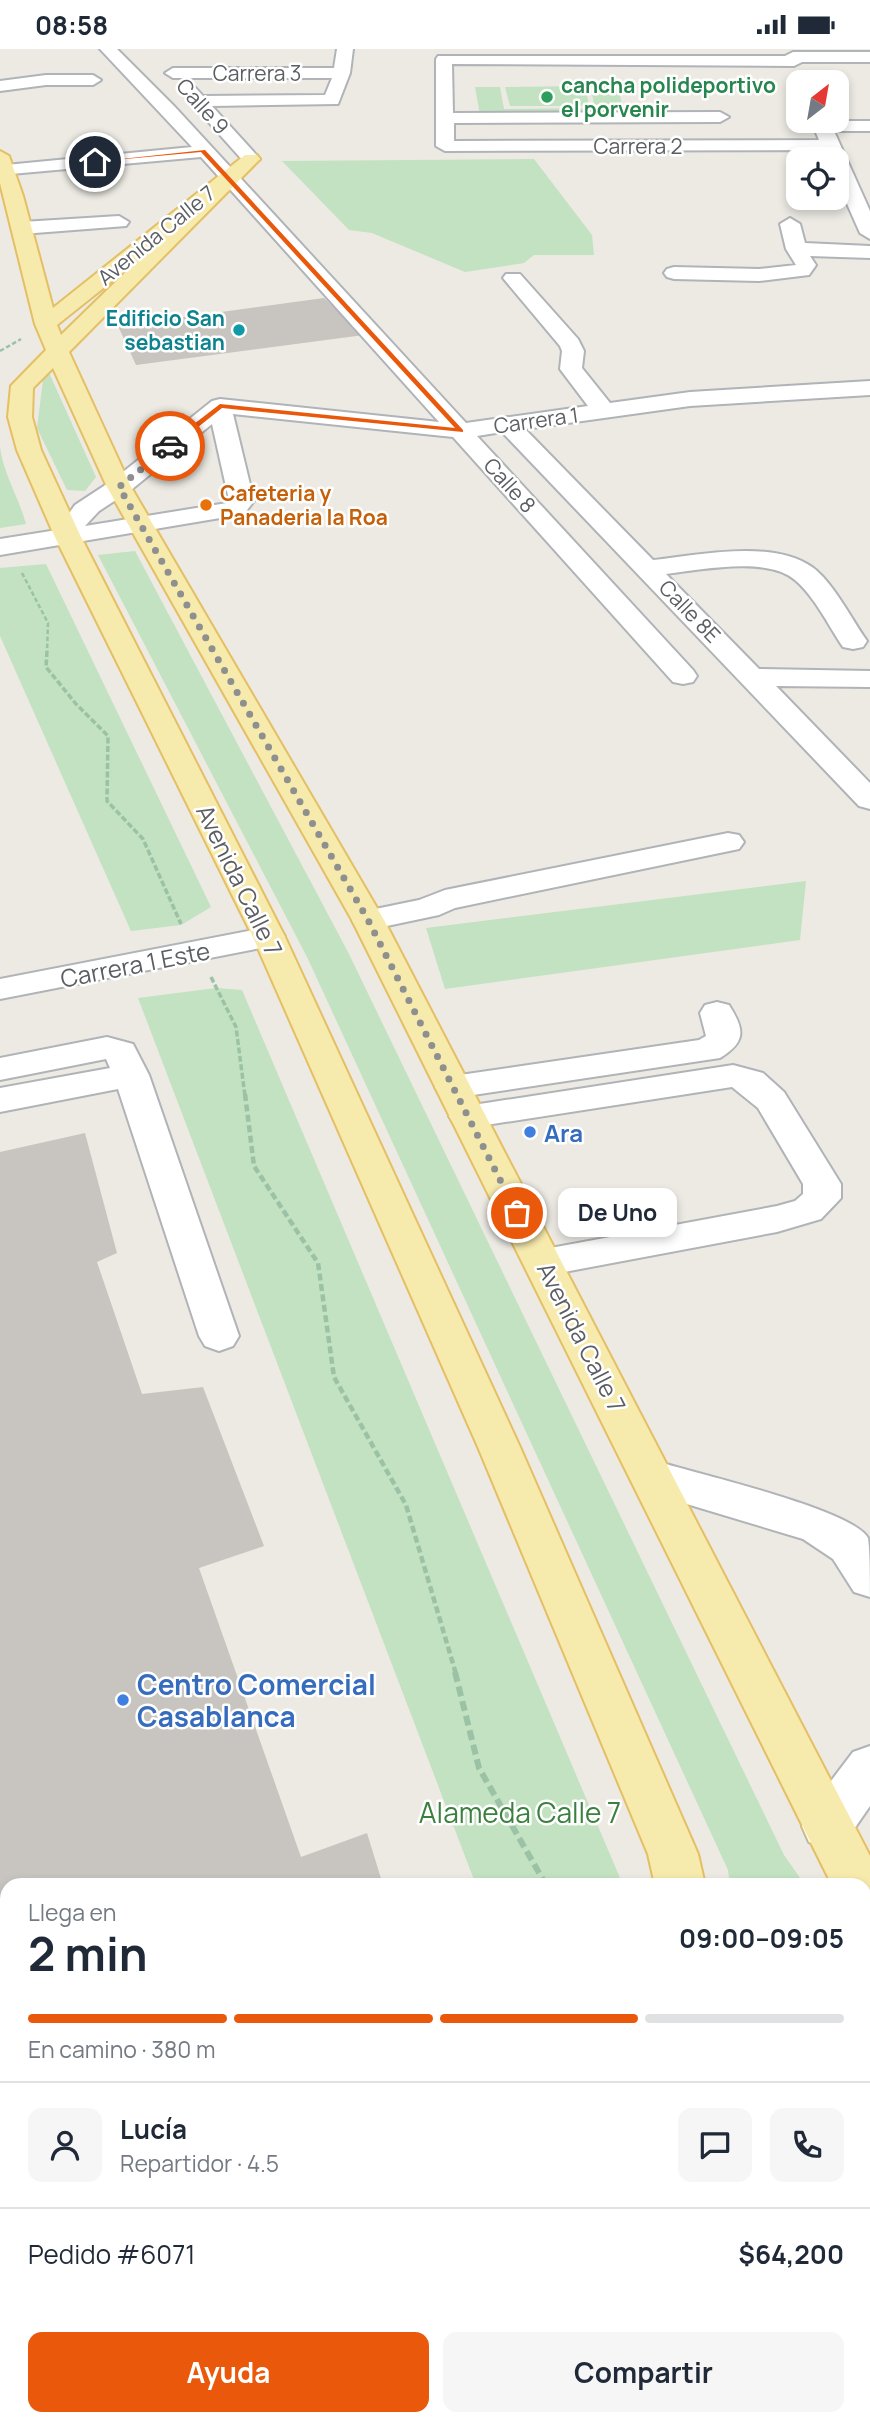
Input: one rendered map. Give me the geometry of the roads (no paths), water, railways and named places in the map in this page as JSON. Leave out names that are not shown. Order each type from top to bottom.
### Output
[{"type":"main road","name":"Avenida Calle 7","points":[[46,324],[251,159]]},
{"type":"main road","name":"Avenida Calle 7","points":[[251,159],[22,386],[20,417],[29,450],[67,535],[270,937],[499,1447],[673,1854],[678,1878]]},
{"type":"main road","name":"Avenida Calle 7","points":[[3,163],[22,225],[46,324],[79,403],[119,487],[368,920],[652,1477],[848,1819],[858,1878]]},
{"type":"street","name":"Calle 8","points":[[108,49],[129,67],[683,676]]},
{"type":"street","points":[[342,73],[345,49]]},
{"type":"street","points":[[720,117],[445,118],[451,84],[444,59],[699,60],[870,57]]},
{"type":"street","points":[[699,60],[732,146]]},
{"type":"street","name":"Carrera 3","points":[[172,66],[342,73],[331,100],[197,101]]},
{"type":"street","name":"Calle 9","points":[[172,66],[197,101],[251,159]]},
{"type":"street","points":[[0,86],[46,80],[93,81]]},
{"type":"street","points":[[630,95],[635,117]]},
{"type":"street","name":"Carrera 2","points":[[445,118],[445,146],[830,145]]},
{"type":"street","points":[[849,125],[870,126]]},
{"type":"street","points":[[825,133],[870,233]]},
{"type":"street","points":[[3,163],[203,151]]},
{"type":"street","points":[[0,226],[119,222]]},
{"type":"street","points":[[674,273],[759,275],[802,271],[806,265],[796,249],[790,224]]},
{"type":"street","points":[[796,249],[870,252]]},
{"type":"street","points":[[513,278],[570,344],[573,351],[571,369],[604,411]]},
{"type":"street","name":"Carrera 1","points":[[220,406],[461,431],[690,399],[870,388]]},
{"type":"street","points":[[0,547],[235,509],[240,506],[242,501],[220,406],[119,487],[84,509],[75,517],[67,535]]},
{"type":"street","name":"Calle 8E","points":[[508,424],[870,800]]},
{"type":"street","points":[[648,569],[756,560],[783,563],[804,573],[853,641]]},
{"type":"street","points":[[754,677],[870,679]]},
{"type":"street","points":[[368,920],[428,908],[445,900],[728,842]]},
{"type":"street","name":"Carrera 1 Este","points":[[0,989],[270,937]]},
{"type":"street","points":[[460,1102],[708,1050],[723,1041],[723,1028],[717,1013]]},
{"type":"street","points":[[0,1069],[107,1048],[121,1052],[219,1336]]},
{"type":"street","points":[[0,1100],[131,1075]]},
{"type":"street","points":[[460,1102],[733,1076],[750,1081],[771,1100],[822,1184],[822,1198],[808,1210],[777,1219],[543,1262]]},
{"type":"street","points":[[652,1477],[817,1526],[849,1546],[870,1579]]},
{"type":"street","points":[[848,1819],[870,1767]]},
{"type":"place","name":"cancha polideportivo el porvenir","points":[[547,97]]},
{"type":"place","name":"Edificio San sebastian","points":[[239,330]]},
{"type":"place","name":"Cafeteria y Panaderia la Roa","points":[[206,505]]},
{"type":"place","name":"Ara","points":[[530,1132]]},
{"type":"place","name":"De Uno","points":[[517,1213]]},
{"type":"place","name":"Centro Comercial Casablanca","points":[[123,1700]]},
{"type":"park label","name":"Alameda Calle 7","points":[[520,1812]]}]
